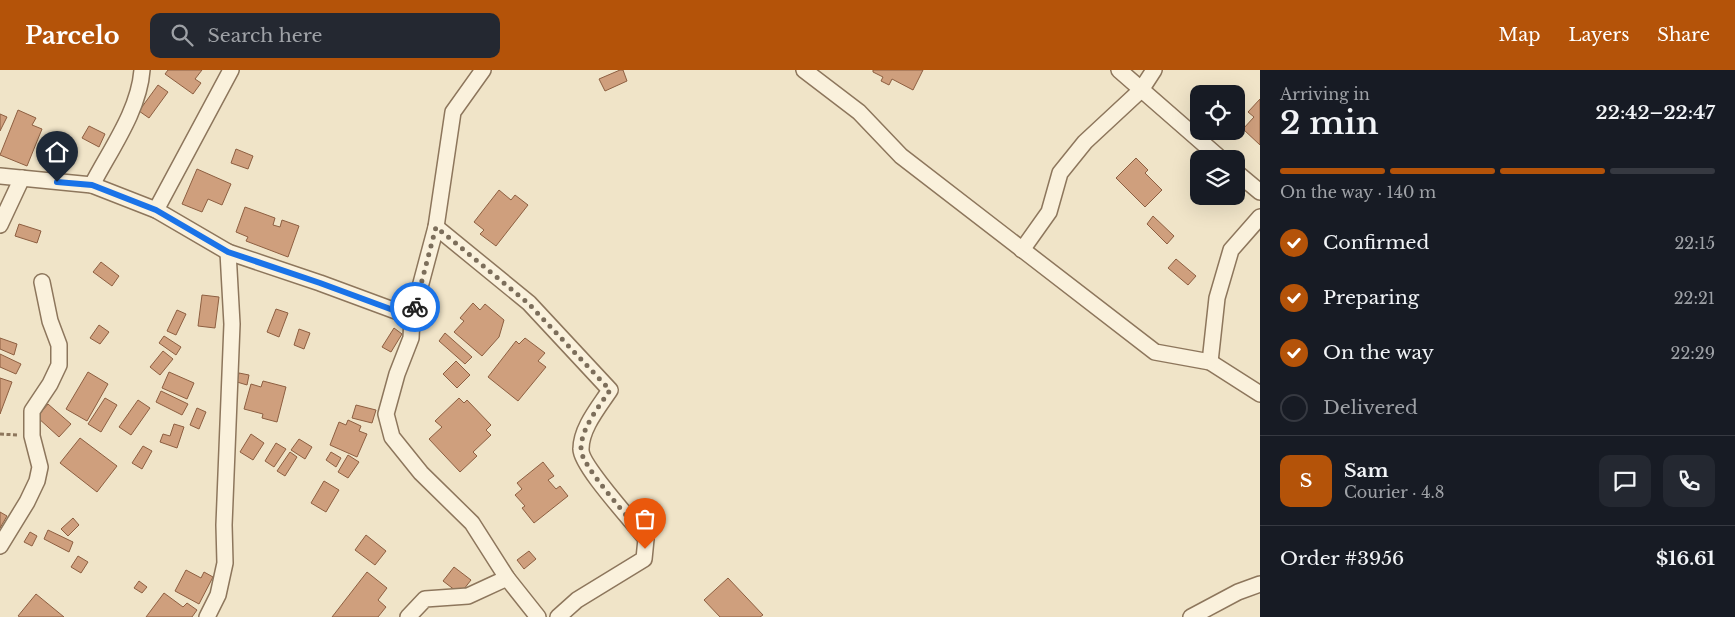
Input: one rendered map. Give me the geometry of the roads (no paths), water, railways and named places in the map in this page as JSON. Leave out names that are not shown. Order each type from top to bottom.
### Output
[{"type":"street","points":[[92,185],[134,105],[140,88],[142,70]]},
{"type":"street","points":[[156,210],[231,70]]},
{"type":"street","points":[[483,70],[453,112],[436,227],[412,317],[411,338],[397,374],[386,414],[392,437],[421,473],[472,522],[507,578],[538,617]]},
{"type":"street","points":[[804,70],[860,112],[901,156],[1155,352],[1210,362],[1260,394]]},
{"type":"street","points":[[1119,70],[1211,150]]},
{"type":"street","points":[[1022,250],[1050,212],[1060,173],[1084,142],[1141,90],[1154,70]]},
{"type":"street","points":[[0,176],[92,185],[156,210],[228,252],[412,317]]},
{"type":"street","points":[[0,225],[22,178]]},
{"type":"street","points":[[1245,180],[1260,192]]},
{"type":"street","points":[[1210,362],[1217,298],[1231,250],[1260,218]]},
{"type":"street","points":[[436,227],[528,303],[610,390],[588,425],[580,450],[588,468],[646,539],[644,559],[577,600],[558,617]]},
{"type":"street","points":[[206,617],[218,595],[225,563],[224,526],[232,324],[228,252]]},
{"type":"street","points":[[0,546],[28,502],[37,481],[40,467],[32,436],[32,411],[50,384],[60,360],[59,344],[50,321],[42,282]]},
{"type":"street","points":[[408,617],[425,599],[468,596],[507,578]]},
{"type":"street","points":[[1191,617],[1238,592],[1260,584]]}]
